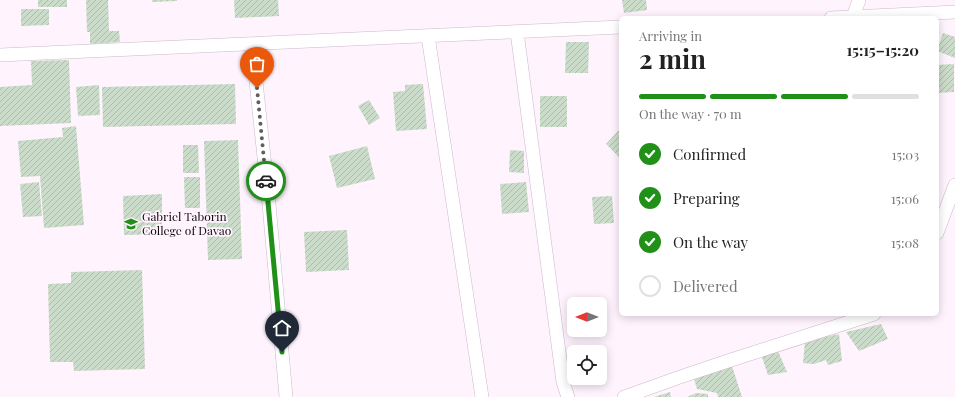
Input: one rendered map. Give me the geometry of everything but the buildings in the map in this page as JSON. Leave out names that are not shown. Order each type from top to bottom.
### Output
[{"type":"street","points":[[853,16],[859,0]]},
{"type":"street","points":[[873,16],[955,12]]},
{"type":"street","points":[[0,55],[619,28]]},
{"type":"street","points":[[517,32],[563,382],[568,397]]},
{"type":"street","points":[[428,36],[482,397]]},
{"type":"street","points":[[252,44],[269,204],[286,397]]},
{"type":"street","points":[[939,228],[955,185]]},
{"type":"street","points":[[624,397],[731,360],[868,316]]},
{"type":"way so far","points":[[257,88],[266,181]]},
{"type":"place","name":"Gabriel Taborin College of Davao","points":[[131,224]]},
{"type":"route","points":[[266,181],[282,352]]}]
